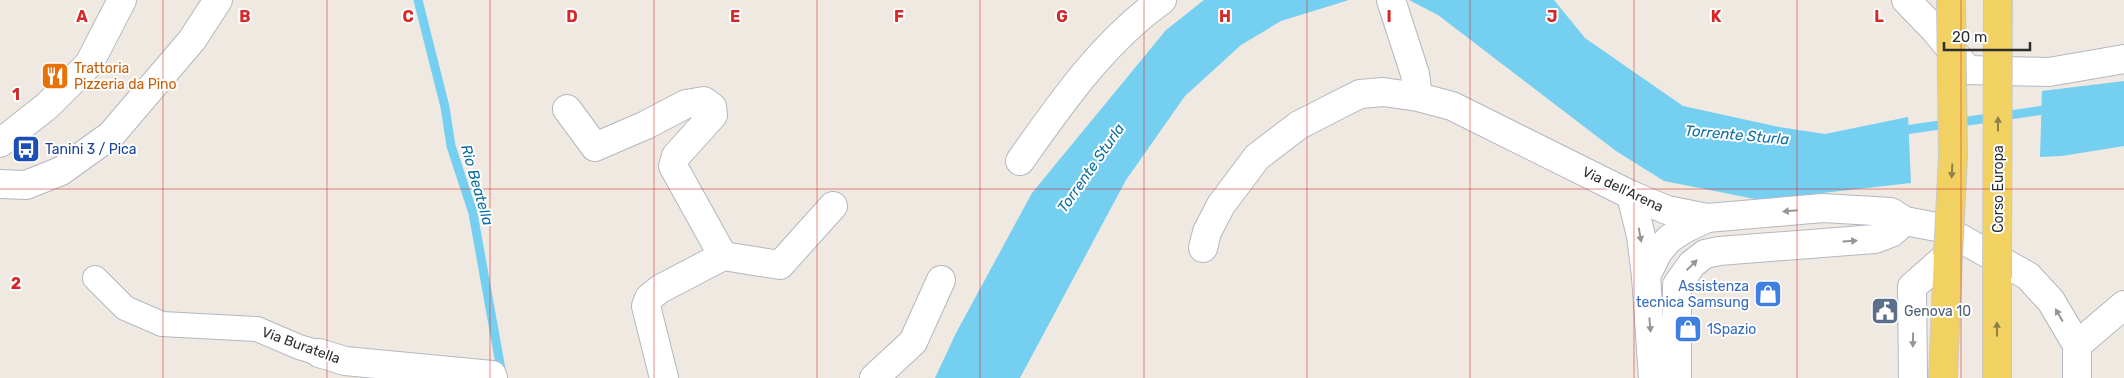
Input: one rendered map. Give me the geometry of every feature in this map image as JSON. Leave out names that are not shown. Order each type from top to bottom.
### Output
[{"type":"main road","points":[[1943,378],[1953,157],[1951,0]]},
{"type":"main road","name":"Corso Europa","points":[[1997,378],[1998,0]]},
{"type":"street","points":[[0,143],[47,106],[89,64],[121,0]]},
{"type":"street","points":[[0,184],[26,185],[61,171],[111,136],[192,40],[218,0]]},
{"type":"street","points":[[1020,161],[1070,91],[1113,43],[1162,0]]},
{"type":"street","points":[[1391,0],[1417,86]]},
{"type":"street","points":[[1906,0],[1935,30],[1968,70],[2049,72],[2124,59]]},
{"type":"street","name":"Via dell'Arena","points":[[1203,248],[1207,232],[1221,205],[1257,157],[1299,125],[1360,94],[1417,86],[1452,106],[1631,195],[1667,210],[1707,218],[1823,208],[1891,212],[1905,221],[1942,228],[2028,276],[2051,301],[2077,345]]},
{"type":"street","points":[[567,109],[595,147],[646,125],[686,104],[704,101],[712,107],[713,115],[676,156],[673,166],[723,256]]},
{"type":"street","points":[[1631,195],[1641,236],[1646,276],[1653,378]]},
{"type":"street","points":[[664,378],[646,306],[649,298],[660,289],[723,256],[780,265],[833,206]]},
{"type":"street","points":[[1646,276],[1658,252],[1670,239],[1684,229],[1707,218]]},
{"type":"street","points":[[1677,378],[1677,285],[1692,264],[1705,254],[1719,251],[1875,239],[1891,233],[1905,221]]},
{"type":"street","points":[[1913,378],[1912,287],[1948,255]]},
{"type":"street","name":"Via Buratella","points":[[95,278],[125,308],[162,324],[257,328],[299,347],[345,361],[493,376]]},
{"type":"street","points":[[874,378],[913,342],[940,280]]},
{"type":"street","points":[[2077,378],[2077,345],[2124,305]]},
{"type":"water","points":[[1204,0],[1349,0],[1281,21],[1241,45],[1185,96],[1126,180],[1020,378],[935,378],[956,333],[1032,193],[1166,30]]},
{"type":"water","points":[[1409,0],[1554,0],[1585,38],[1683,106],[1779,127],[1825,134],[1908,117],[1911,183],[1760,200],[1664,181],[1616,151],[1438,15]]},
{"type":"water","points":[[2124,81],[2124,146],[2062,156],[2040,157],[2042,91]]},
{"type":"waterway","name":"Rio Beatella","points":[[418,0],[445,107],[451,146],[473,213],[502,375]]},
{"type":"waterway","name":"Torrente Sturla","points":[[1898,131],[2053,110]]},
{"type":"place","name":"Trattoria Pizzeria da Pino","points":[[55,76]]},
{"type":"place","name":"Tanini 3 / Pica","points":[[26,149]]},
{"type":"place","name":"Assistenza tecnica Samsung","points":[[1768,294]]},
{"type":"place","name":"Genova 10","points":[[1885,311]]},
{"type":"place","name":"1Spazio","points":[[1688,329]]}]
